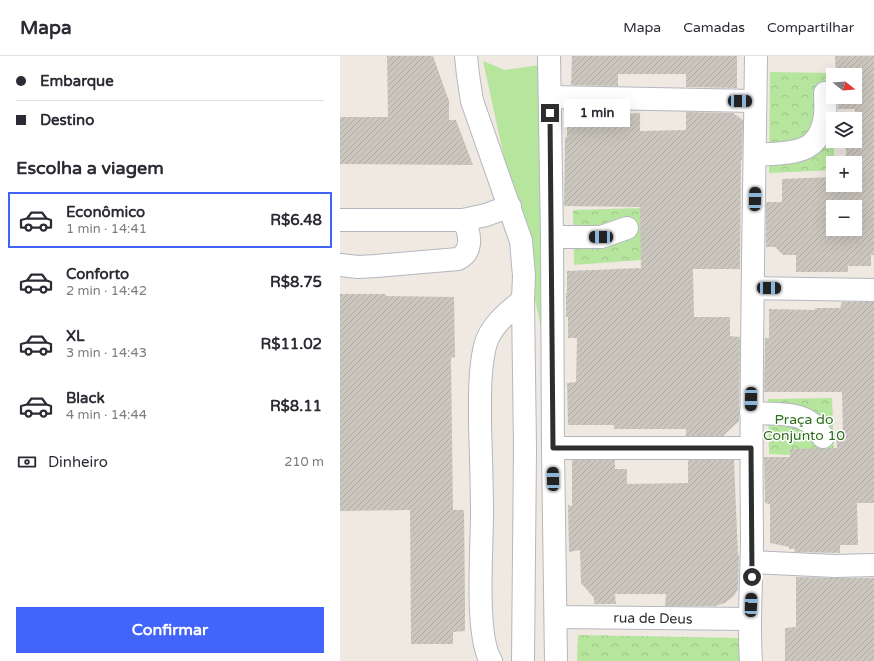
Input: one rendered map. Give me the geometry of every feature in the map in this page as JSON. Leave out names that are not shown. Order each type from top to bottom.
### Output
[{"type":"street","points":[[466,56],[472,101],[521,241],[524,276],[523,300],[526,448],[523,661]]},
{"type":"street","points":[[549,56],[556,661]]},
{"type":"street","points":[[750,661],[752,562],[751,413],[756,154],[756,56]]},
{"type":"street","points":[[756,154],[802,150],[810,147],[815,141],[825,115],[825,93]]},
{"type":"street","points":[[550,97],[756,102]]},
{"type":"street","points":[[340,220],[463,220],[486,215],[510,206]]},
{"type":"street","points":[[340,265],[358,267],[458,259],[464,256],[469,246],[469,234],[463,220]]},
{"type":"street","points":[[552,237],[601,237],[627,228]]},
{"type":"street","points":[[754,288],[874,290]]},
{"type":"street","points":[[491,661],[485,649],[481,604],[482,516],[480,386],[486,345],[493,329],[501,318],[523,300]]},
{"type":"street","points":[[751,413],[782,414],[802,418],[814,425],[823,437]]},
{"type":"street","points":[[553,448],[751,448]]},
{"type":"street","points":[[752,562],[835,566],[874,565]]},
{"type":"street","name":"rua de Deus","points":[[556,617],[750,619]]},
{"type":"green space","points":[[483,61],[505,70],[540,65],[545,346]]},
{"type":"green space","points":[[770,72],[826,73],[826,104],[834,104],[833,112],[826,112],[826,148],[834,148],[834,156],[826,156],[826,170],[769,173]]},
{"type":"green space","points":[[642,208],[641,260],[574,265],[573,210]]},
{"type":"green space","name":"Praça do Conjunto 10","points":[[832,398],[834,457],[769,454],[768,399]]},
{"type":"green space","points":[[578,635],[741,638],[745,661],[577,661]]},
{"type":"building","points":[[387,56],[433,56],[449,101],[449,120],[456,120],[473,165],[340,164],[340,117],[388,117]]},
{"type":"building","points":[[572,56],[737,56],[737,88],[686,87],[686,74],[618,74],[618,86],[571,85]]},
{"type":"building","points":[[835,56],[874,56],[874,255],[871,255],[871,266],[848,266],[848,272],[796,272],[796,255],[783,255],[775,247],[766,247],[766,202],[782,202],[782,179],[826,177],[826,192],[862,192],[862,156],[846,156],[846,148],[862,148],[862,112],[855,112],[855,109],[838,109],[838,104],[862,104],[862,68],[836,68]]},
{"type":"building","points":[[571,110],[619,111],[619,114],[640,113],[640,131],[686,130],[686,112],[733,113],[743,120],[740,269],[693,269],[694,317],[730,317],[730,336],[740,337],[739,421],[723,436],[686,436],[686,429],[614,429],[614,425],[568,425],[567,383],[576,382],[577,338],[568,338],[568,317],[566,317],[567,271],[641,268],[640,207],[564,206],[565,138],[567,137],[567,114],[572,114]]},
{"type":"building","points":[[340,294],[386,294],[386,296],[454,297],[455,357],[451,358],[453,510],[464,510],[465,631],[453,632],[453,644],[411,644],[410,510],[340,511]]},
{"type":"building","points":[[842,302],[874,302],[874,503],[857,503],[858,545],[840,545],[840,553],[794,552],[795,549],[789,549],[789,547],[770,543],[770,504],[765,503],[764,457],[790,457],[790,449],[837,448],[836,435],[843,436],[842,392],[764,392],[765,338],[769,338],[769,309],[815,310],[815,308],[840,308]]},
{"type":"building","points":[[572,460],[615,460],[615,469],[627,469],[627,484],[688,483],[688,460],[734,460],[739,555],[738,589],[734,596],[725,603],[715,606],[665,606],[666,594],[615,594],[616,604],[594,604],[594,598],[581,583],[580,550],[569,552],[568,505],[572,506]]},
{"type":"building","points":[[796,577],[874,578],[874,661],[785,661],[785,628],[796,627]]},
{"type":"route","points":[[550,113],[553,448],[751,448],[752,577]]}]
